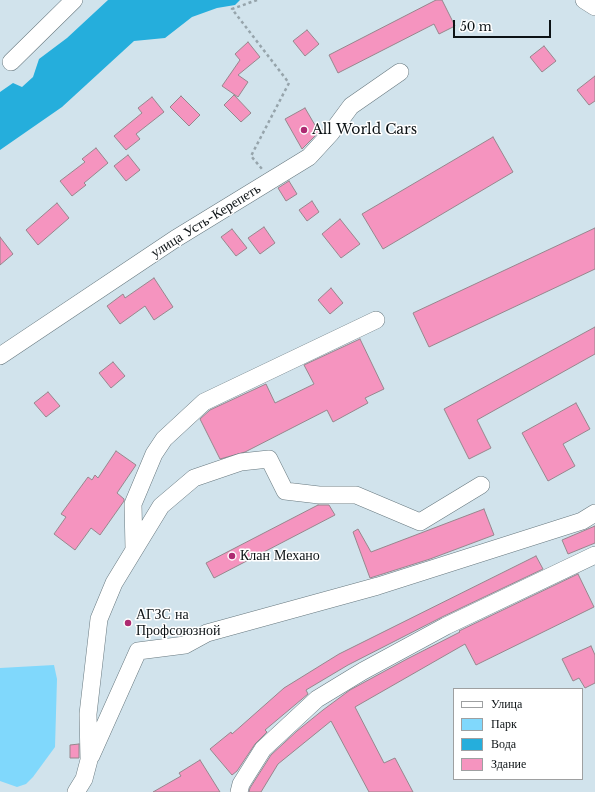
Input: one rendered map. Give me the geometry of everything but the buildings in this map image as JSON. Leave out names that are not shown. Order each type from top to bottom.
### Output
[{"type":"street","points":[[11,62],[74,0]]},
{"type":"street","points":[[584,0],[595,7]]},
{"type":"street","name":"улица Усть-Керепеть","points":[[0,356],[175,239],[309,157],[331,133],[351,106],[400,72]]},
{"type":"street","points":[[134,548],[132,504],[154,454],[164,439],[204,402],[376,320]]},
{"type":"street","points":[[90,760],[88,714],[99,619],[114,583],[161,506],[194,478],[241,462],[269,459],[284,491],[319,495],[356,495],[420,522],[481,486]]},
{"type":"street","points":[[76,792],[84,779],[90,760],[138,651],[185,645],[207,633],[378,586],[582,521],[595,513]]},
{"type":"street","points":[[240,792],[241,784],[263,748],[317,699],[363,671],[446,626],[595,554]]},
{"type":"path","points":[[257,0],[232,8],[289,83],[251,156],[272,180]]},
{"type":"green space","points":[[54,665],[57,679],[55,747],[26,784],[17,787],[0,781],[0,668]]},
{"type":"water","points":[[108,0],[240,0],[235,5],[217,8],[192,17],[165,38],[134,41],[62,107],[0,150],[0,92],[13,83],[22,87],[33,77],[39,59],[67,38]]},
{"type":"place","name":"All World Cars","points":[[304,130]]},
{"type":"place","name":"Клан Механо","points":[[232,556]]},
{"type":"place","name":"АГЗС на Профсоюзной","points":[[128,623]]}]
